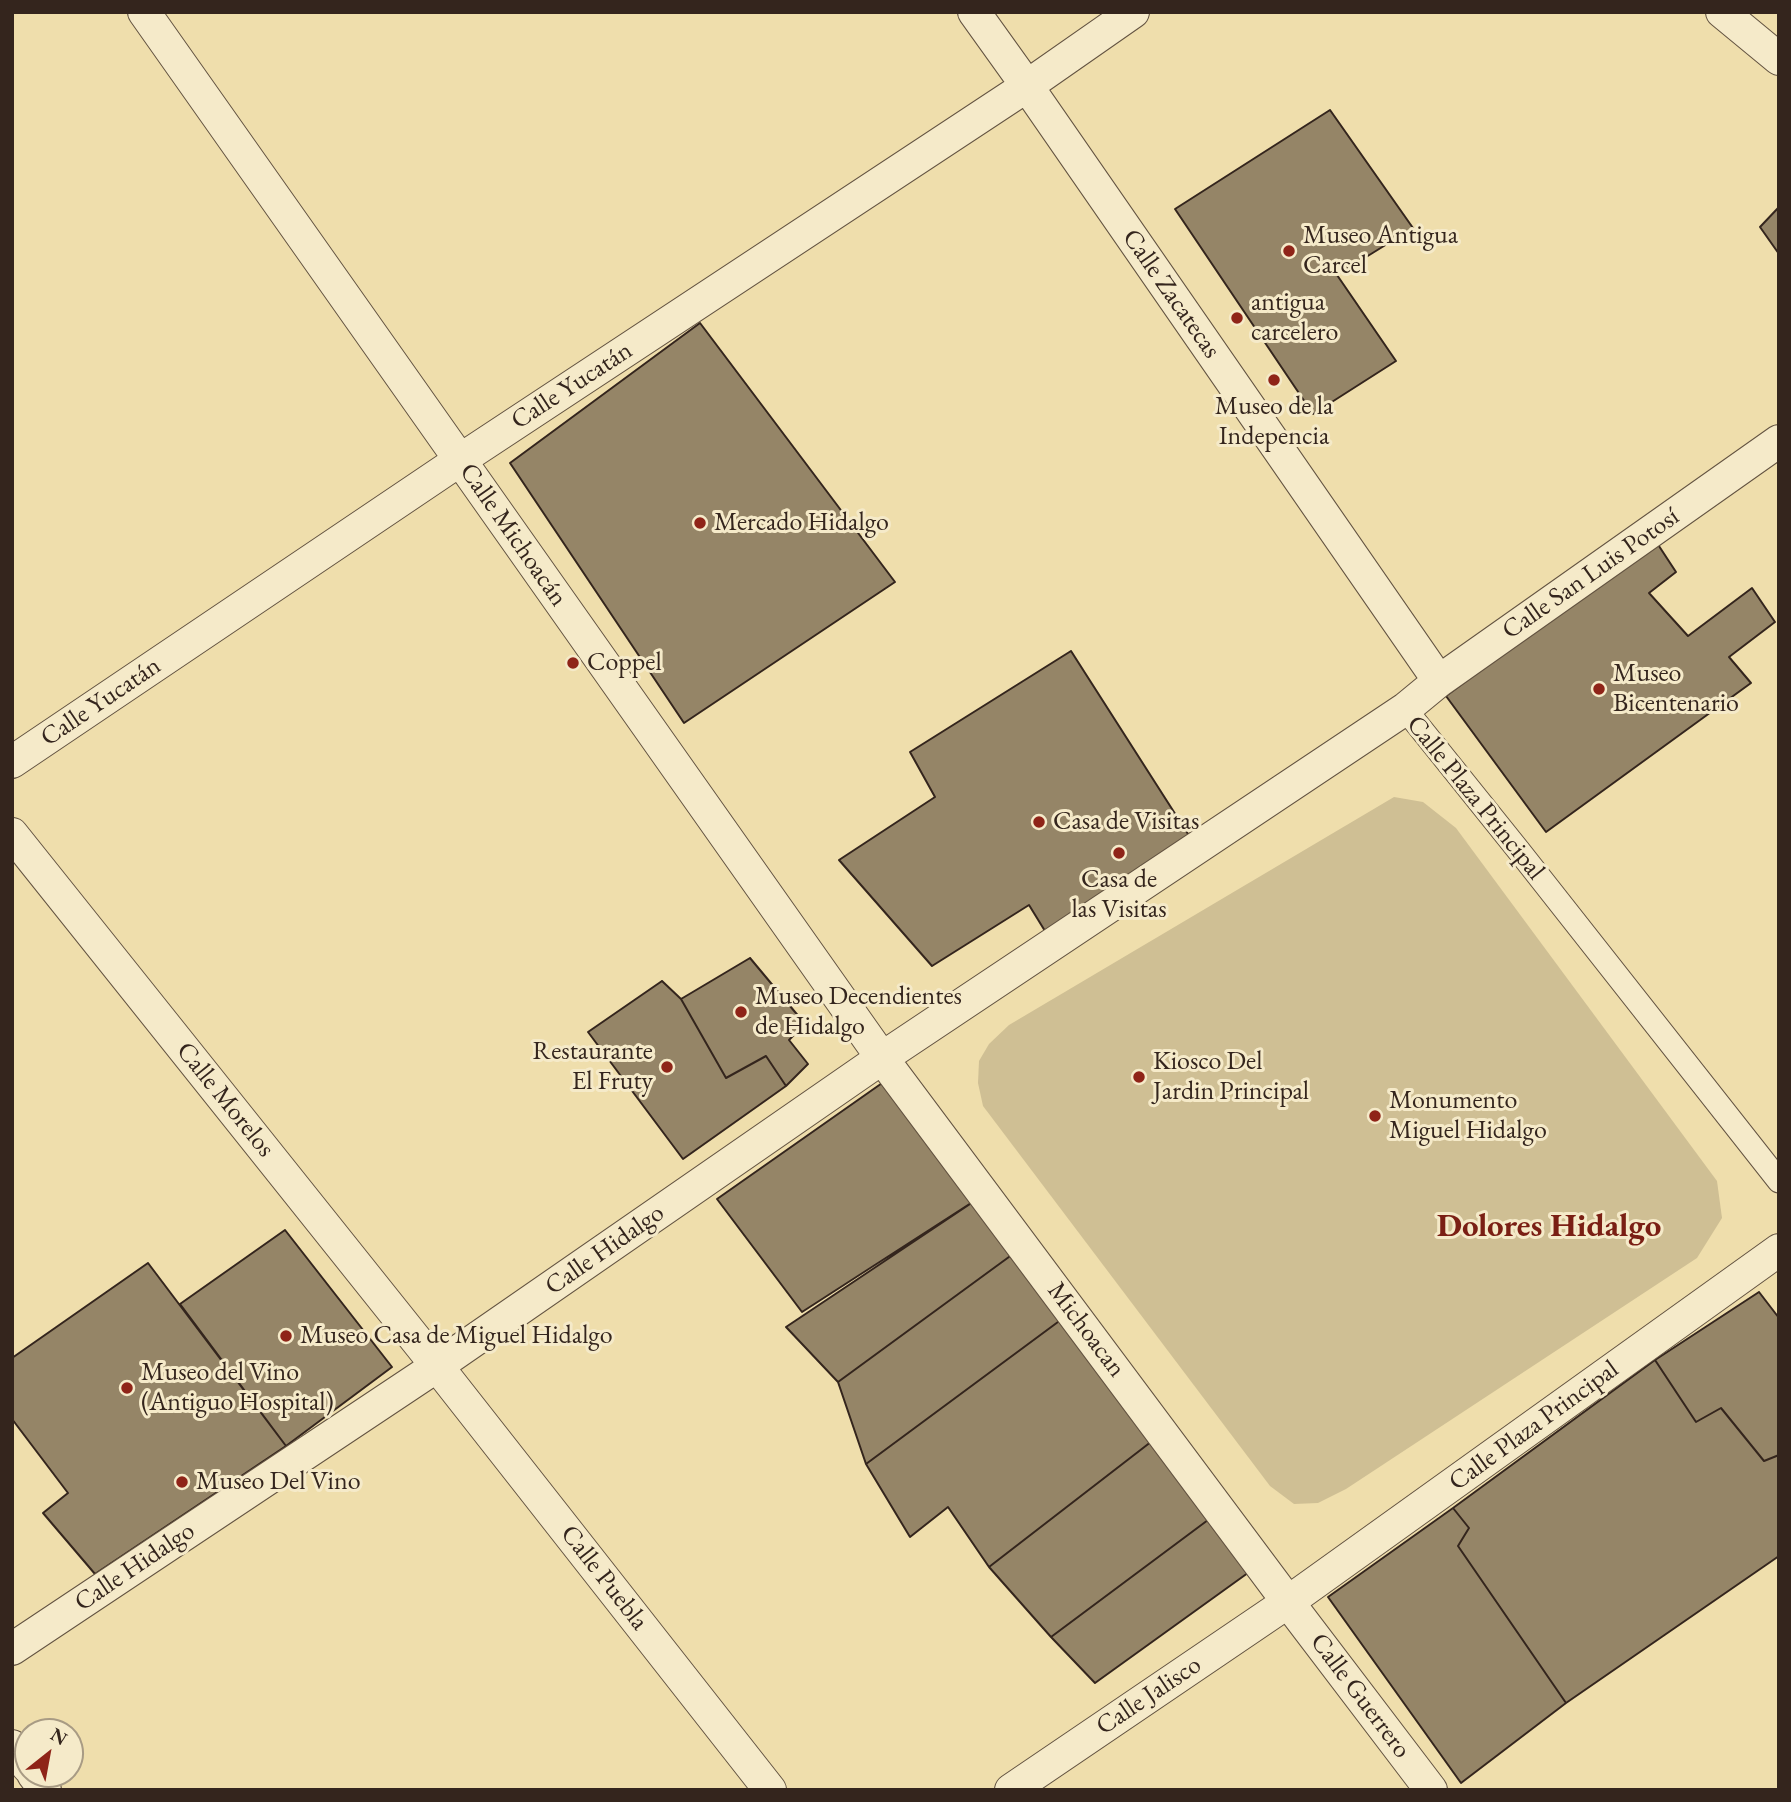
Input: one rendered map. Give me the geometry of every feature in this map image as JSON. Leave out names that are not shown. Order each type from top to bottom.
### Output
[{"type":"street","name":"Calle Michoacán","points":[[145,12],[882,1058]]},
{"type":"street","name":"Calle Zacatecas","points":[[974,12],[1439,681]]},
{"type":"street","name":"Calle Yucatán","points":[[12,762],[460,460],[1027,86],[1133,12]]},
{"type":"street","points":[[1722,12],[1779,59]]},
{"type":"street","name":"Calle San Luis Potosí","points":[[1405,709],[1439,681],[1779,441]]},
{"type":"street","name":"Calle Plaza Principal","points":[[882,1058],[1405,709],[1779,1181]]},
{"type":"street","name":"Calle Morelos","points":[[12,834],[437,1366]]},
{"type":"street","name":"Calle Hidalgo","points":[[12,1649],[437,1366],[882,1058]]},
{"type":"street","name":"Michoacan","points":[[882,1058],[1288,1602]]},
{"type":"street","name":"Calle Plaza Principal","points":[[1288,1602],[1779,1250]]},
{"type":"street","name":"Calle Puebla","points":[[437,1366],[770,1790]]},
{"type":"street","name":"Calle Jalisco","points":[[1010,1790],[1288,1602]]},
{"type":"street","name":"Calle Guerrero","points":[[1288,1602],[1431,1790]]},
{"type":"shaded area","points":[[1394,797],[1423,802],[1456,828],[1717,1181],[1722,1218],[1697,1258],[1346,1489],[1318,1503],[1294,1504],[1270,1486],[983,1106],[978,1083],[979,1061],[989,1044],[1009,1025]]},
{"type":"building","name":"Museo Antigua Carcel","points":[[1330,110],[1413,228],[1337,275],[1396,361],[1313,414],[1175,209]]},
{"type":"building","points":[[1779,207],[1779,254],[1760,227]]},
{"type":"building","name":"Mercado Hidalgo","points":[[700,323],[895,582],[684,723],[510,463]]},
{"type":"building","name":"Museo Bicentenario","points":[[1655,540],[1676,572],[1649,593],[1688,636],[1752,588],[1775,622],[1729,657],[1751,683],[1546,832],[1446,696]]},
{"type":"building","name":"Casa de Visitas","points":[[1071,651],[1197,848],[1053,944],[1029,905],[932,966],[839,860],[935,797],[910,752]]},
{"type":"building","name":"Museo Decendientes de Hidalgo","points":[[750,958],[805,1024],[789,1040],[808,1064],[786,1086],[766,1056],[726,1078],[681,999]]},
{"type":"building","name":"Restaurante El Fruty","points":[[662,981],[681,999],[726,1078],[766,1056],[786,1086],[683,1159],[588,1032]]},
{"type":"building","points":[[885,1081],[985,1194],[802,1312],[717,1199]]},
{"type":"building","points":[[985,1194],[1013,1254],[838,1382],[786,1327]]},
{"type":"building","name":"Museo Casa de Miguel Hidalgo","points":[[285,1230],[392,1367],[286,1446],[180,1304]]},
{"type":"building","points":[[1013,1254],[1062,1319],[866,1464],[838,1382]]},
{"type":"building","name":"Museo del Vino (Antiguo Hospital)","points":[[148,1263],[286,1446],[95,1574],[43,1513],[68,1493],[12,1419],[12,1358]]},
{"type":"building","points":[[1759,1292],[1779,1318],[1779,1455],[1764,1461],[1721,1408],[1696,1422],[1655,1360]]},
{"type":"building","points":[[1062,1319],[1156,1438],[989,1567],[948,1507],[910,1537],[866,1464]]},
{"type":"building","points":[[1655,1360],[1696,1422],[1721,1408],[1764,1461],[1779,1455],[1779,1556],[1566,1703],[1458,1546],[1469,1528],[1453,1508]]},
{"type":"building","points":[[1156,1438],[1212,1517],[1051,1637],[989,1567]]},
{"type":"building","points":[[1453,1508],[1469,1528],[1458,1546],[1566,1703],[1461,1783],[1328,1597]]},
{"type":"building","points":[[1212,1517],[1252,1570],[1095,1683],[1051,1637]]},
{"type":"place","name":"Museo Antigua Carcel","points":[[1289,251]]},
{"type":"place","name":"antigua carcelero","points":[[1237,318]]},
{"type":"place","name":"Museo de la Indepencia","points":[[1274,380]]},
{"type":"place","name":"Mercado Hidalgo","points":[[700,523]]},
{"type":"place","name":"Coppel","points":[[573,663]]},
{"type":"place","name":"Museo Bicentenario","points":[[1599,689]]},
{"type":"place","name":"Casa de Visitas","points":[[1039,822]]},
{"type":"place","name":"Casa de las Visitas","points":[[1119,853]]},
{"type":"place","name":"Museo Decendientes de Hidalgo","points":[[741,1012]]},
{"type":"place","name":"Restaurante El Fruty","points":[[667,1067]]},
{"type":"place","name":"Kiosco Del Jardin Principal","points":[[1139,1077]]},
{"type":"place","name":"Monumento Miguel Hidalgo","points":[[1375,1116]]},
{"type":"place","name":"Museo Casa de Miguel Hidalgo","points":[[286,1336]]},
{"type":"place","name":"Museo del Vino (Antiguo Hospital)","points":[[127,1388]]},
{"type":"place","name":"Museo Del Vino","points":[[182,1482]]},
{"type":"district","name":"Dolores Hidalgo","points":[[1549,1227]]}]
